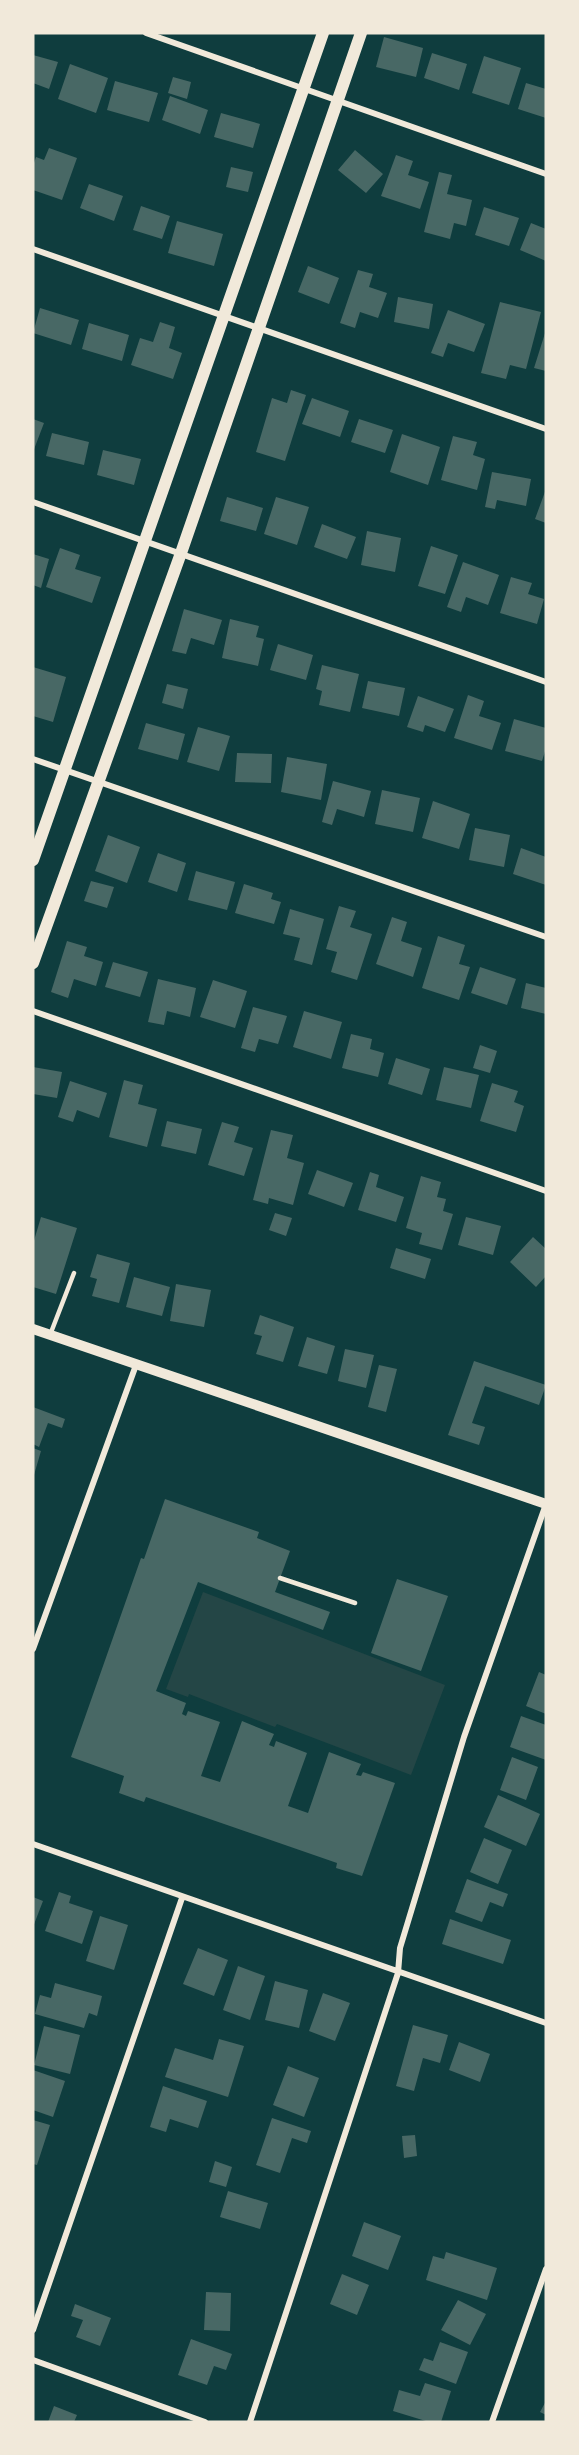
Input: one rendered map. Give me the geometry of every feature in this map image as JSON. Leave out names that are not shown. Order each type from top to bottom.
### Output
[{"type":"main road","points":[[33,860],[143,540],[323,33]]},
{"type":"main road","points":[[33,963],[181,553],[361,33]]},
{"type":"street","points":[[146,33],[546,174]]},
{"type":"street","points":[[33,249],[546,429]]},
{"type":"street","points":[[33,502],[546,682]]},
{"type":"street","points":[[33,759],[546,938]]},
{"type":"street","points":[[33,1011],[546,1191]]},
{"type":"street","points":[[33,1329],[546,1504],[464,1737],[400,1948],[398,1973],[250,2422]]},
{"type":"street","points":[[33,1649],[136,1365]]},
{"type":"street","points":[[33,1844],[182,1898],[546,2023]]},
{"type":"street","points":[[33,2330],[182,1898]]},
{"type":"street","points":[[492,2422],[546,2269]]},
{"type":"street","points":[[33,2360],[205,2422]]},
{"type":"lane","points":[[50,1335],[74,1273]]},
{"type":"lane","points":[[280,1578],[354,1603]]},
{"type":"shaded area","points":[[203,1592],[445,1685],[411,1775],[277,1724],[275,1727],[189,1694],[188,1697],[166,1689]]},
{"type":"building","points":[[384,37],[423,48],[416,77],[376,67]]},
{"type":"building","points":[[432,53],[467,64],[459,90],[424,78]]},
{"type":"building","points":[[33,55],[58,62],[49,89],[33,83]]},
{"type":"building","points":[[484,56],[521,68],[509,105],[472,93]]},
{"type":"building","points":[[70,64],[108,78],[96,113],[58,99]]},
{"type":"building","points":[[173,77],[191,82],[187,99],[168,93]]},
{"type":"building","points":[[115,81],[158,93],[149,122],[107,110]]},
{"type":"building","points":[[526,83],[546,89],[546,118],[518,109]]},
{"type":"building","points":[[170,96],[208,110],[200,134],[162,120]]},
{"type":"building","points":[[221,113],[260,124],[253,148],[214,137]]},
{"type":"building","points":[[49,148],[77,158],[62,200],[33,190],[33,166],[36,157],[44,160]]},
{"type":"building","points":[[355,150],[383,174],[366,193],[338,170]]},
{"type":"building","points":[[396,155],[413,161],[408,175],[429,182],[420,209],[381,196]]},
{"type":"building","points":[[231,167],[253,172],[248,192],[226,187]]},
{"type":"building","points":[[439,172],[452,175],[447,194],[472,200],[466,226],[454,223],[450,239],[424,232]]},
{"type":"building","points":[[89,184],[123,196],[114,221],[80,208]]},
{"type":"building","points":[[141,206],[170,216],[162,239],[133,230]]},
{"type":"building","points":[[484,207],[519,218],[509,246],[475,235]]},
{"type":"building","points":[[177,221],[223,234],[214,266],[168,253]]},
{"type":"building","points":[[531,223],[546,229],[546,261],[520,250]]},
{"type":"building","points":[[308,266],[339,278],[329,304],[298,292]]},
{"type":"building","points":[[358,270],[373,274],[369,287],[387,293],[378,318],[360,312],[355,328],[340,323]]},
{"type":"building","points":[[398,297],[433,304],[429,329],[394,322]]},
{"type":"building","points":[[500,302],[541,312],[526,369],[510,365],[506,379],[481,373]]},
{"type":"building","points":[[40,308],[79,320],[71,345],[33,333]]},
{"type":"building","points":[[448,310],[485,324],[474,352],[448,343],[443,357],[431,353]]},
{"type":"building","points":[[160,322],[175,327],[169,348],[182,353],[173,379],[131,365],[140,338],[153,342]]},
{"type":"building","points":[[89,323],[129,335],[122,361],[82,349]]},
{"type":"building","points":[[546,330],[546,371],[534,368]]},
{"type":"building","points":[[291,390],[306,395],[285,461],[256,452],[272,398],[287,403]]},
{"type":"building","points":[[312,398],[349,411],[340,437],[302,424]]},
{"type":"building","points":[[33,419],[44,423],[33,452]]},
{"type":"building","points":[[359,419],[393,430],[385,453],[351,442]]},
{"type":"building","points":[[52,433],[89,442],[84,465],[46,456]]},
{"type":"building","points":[[402,434],[440,447],[428,485],[390,472]]},
{"type":"building","points":[[453,436],[477,442],[473,455],[485,459],[477,490],[441,480]]},
{"type":"building","points":[[103,450],[141,459],[134,485],[97,475]]},
{"type":"building","points":[[492,472],[531,479],[526,506],[497,500],[495,509],[485,507]]},
{"type":"building","points":[[546,489],[546,523],[535,519]]},
{"type":"building","points":[[227,497],[263,508],[256,531],[220,521]]},
{"type":"building","points":[[276,497],[309,507],[297,545],[264,534]]},
{"type":"building","points":[[322,524],[356,537],[347,559],[314,547]]},
{"type":"building","points":[[367,531],[401,538],[395,572],[361,565]]},
{"type":"building","points":[[431,546],[458,555],[445,594],[418,586]]},
{"type":"building","points":[[60,548],[80,555],[75,569],[101,577],[92,603],[46,587]]},
{"type":"building","points":[[33,554],[49,559],[41,588],[33,585]]},
{"type":"building","points":[[463,562],[499,575],[488,605],[466,597],[461,612],[447,607]]},
{"type":"building","points":[[511,577],[532,583],[528,594],[544,599],[537,624],[500,613]]},
{"type":"building","points":[[184,609],[222,620],[214,645],[191,638],[186,654],[172,651]]},
{"type":"building","points":[[230,619],[259,626],[256,637],[264,639],[258,666],[222,658]]},
{"type":"building","points":[[278,644],[313,655],[306,680],[270,670]]},
{"type":"building","points":[[322,665],[359,674],[350,712],[319,705],[322,691],[316,689]]},
{"type":"building","points":[[33,667],[66,677],[53,722],[33,716]]},
{"type":"building","points":[[368,681],[405,688],[399,716],[362,708]]},
{"type":"building","points":[[167,684],[188,689],[183,709],[162,703]]},
{"type":"building","points":[[468,695],[484,701],[479,716],[501,723],[492,750],[454,738]]},
{"type":"building","points":[[418,696],[454,709],[445,732],[425,725],[423,732],[407,727]]},
{"type":"building","points":[[514,719],[546,728],[546,748],[542,761],[505,751]]},
{"type":"building","points":[[146,723],[185,734],[178,760],[138,749]]},
{"type":"building","points":[[198,727],[230,736],[219,771],[187,762]]},
{"type":"building","points":[[237,753],[272,754],[271,783],[235,782]]},
{"type":"building","points":[[287,757],[327,764],[321,800],[281,792]]},
{"type":"building","points":[[333,781],[371,791],[364,817],[337,809],[332,825],[322,822]]},
{"type":"building","points":[[382,790],[420,798],[413,832],[375,824]]},
{"type":"building","points":[[433,801],[470,814],[459,849],[422,838]]},
{"type":"building","points":[[475,828],[510,835],[504,867],[469,860]]},
{"type":"building","points":[[108,835],[140,847],[127,883],[95,871]]},
{"type":"building","points":[[521,848],[546,857],[546,885],[513,874]]},
{"type":"building","points":[[158,853],[186,863],[177,892],[148,882]]},
{"type":"building","points":[[196,871],[235,882],[227,910],[188,900]]},
{"type":"building","points":[[91,881],[114,887],[107,908],[84,901]]},
{"type":"building","points":[[244,884],[273,893],[271,899],[281,902],[274,924],[235,913]]},
{"type":"building","points":[[339,906],[356,911],[350,927],[372,934],[357,980],[331,972],[337,952],[326,949]]},
{"type":"building","points":[[290,909],[324,919],[312,965],[294,960],[300,938],[283,934]]},
{"type":"building","points":[[392,917],[407,922],[401,941],[422,948],[413,977],[376,964]]},
{"type":"building","points":[[438,936],[465,945],[459,964],[470,967],[459,1000],[422,988]]},
{"type":"building","points":[[67,941],[87,947],[84,956],[103,962],[96,986],[74,979],[68,998],[51,992]]},
{"type":"building","points":[[113,962],[148,972],[140,997],[105,987]]},
{"type":"building","points":[[480,967],[516,979],[507,1005],[471,993]]},
{"type":"building","points":[[158,979],[196,988],[190,1017],[167,1011],[164,1025],[148,1022]]},
{"type":"building","points":[[213,980],[247,991],[235,1028],[200,1017]]},
{"type":"building","points":[[526,983],[546,988],[546,1014],[521,1008]]},
{"type":"building","points":[[253,1007],[287,1016],[278,1044],[259,1039],[255,1052],[241,1048]]},
{"type":"building","points":[[304,1011],[342,1022],[331,1059],[293,1047]]},
{"type":"building","points":[[351,1034],[372,1039],[370,1049],[384,1053],[378,1077],[342,1068]]},
{"type":"building","points":[[480,1045],[497,1051],[490,1073],[473,1068]]},
{"type":"building","points":[[396,1058],[430,1069],[422,1095],[388,1084]]},
{"type":"building","points":[[33,1067],[62,1072],[57,1098],[33,1094]]},
{"type":"building","points":[[444,1067],[479,1075],[471,1108],[436,1100]]},
{"type":"building","points":[[124,1080],[143,1085],[138,1104],[157,1109],[147,1147],[109,1137]]},
{"type":"building","points":[[70,1081],[107,1093],[99,1118],[77,1110],[73,1122],[58,1117]]},
{"type":"building","points":[[492,1083],[518,1091],[514,1102],[524,1106],[516,1132],[480,1121]]},
{"type":"building","points":[[167,1121],[202,1129],[196,1154],[161,1146]]},
{"type":"building","points":[[222,1122],[239,1127],[234,1142],[253,1148],[244,1176],[208,1165]]},
{"type":"building","points":[[271,1130],[293,1135],[287,1158],[304,1163],[293,1205],[269,1198],[268,1204],[253,1200]]},
{"type":"building","points":[[317,1170],[353,1183],[344,1207],[308,1194]]},
{"type":"building","points":[[370,1172],[379,1175],[376,1187],[404,1197],[396,1222],[358,1210]]},
{"type":"building","points":[[421,1176],[441,1182],[437,1197],[446,1199],[443,1211],[453,1214],[442,1250],[419,1244],[422,1233],[406,1228]]},
{"type":"building","points":[[275,1213],[292,1218],[286,1236],[269,1230]]},
{"type":"building","points":[[41,1217],[77,1228],[56,1294],[33,1287],[33,1244]]},
{"type":"building","points":[[466,1217],[501,1226],[493,1255],[458,1245]]},
{"type":"building","points":[[533,1237],[546,1249],[546,1276],[536,1287],[510,1262]]},
{"type":"building","points":[[396,1248],[431,1259],[425,1279],[390,1268]]},
{"type":"building","points":[[97,1254],[130,1263],[119,1303],[92,1296],[97,1279],[90,1277]]},
{"type":"building","points":[[134,1277],[170,1287],[162,1316],[126,1307]]},
{"type":"building","points":[[176,1284],[211,1290],[204,1327],[170,1321]]},
{"type":"building","points":[[260,1315],[294,1327],[283,1362],[256,1354],[262,1336],[254,1334]]},
{"type":"building","points":[[307,1337],[335,1346],[327,1374],[298,1366]]},
{"type":"building","points":[[345,1349],[374,1355],[366,1388],[338,1381]]},
{"type":"building","points":[[474,1361],[546,1385],[539,1405],[485,1386],[472,1423],[485,1427],[479,1445],[448,1435]]},
{"type":"building","points":[[379,1365],[397,1369],[386,1412],[368,1407]]},
{"type":"building","points":[[33,1407],[65,1419],[62,1428],[48,1423],[39,1447],[33,1444]]},
{"type":"building","points":[[33,1448],[41,1451],[34,1475],[33,1475]]},
{"type":"building","points":[[165,1499],[259,1532],[257,1538],[290,1551],[275,1592],[330,1612],[323,1630],[198,1582],[156,1691],[186,1703],[182,1714],[186,1716],[188,1711],[220,1722],[201,1776],[220,1782],[242,1721],[274,1734],[269,1745],[274,1747],[276,1741],[307,1753],[288,1806],[308,1813],[329,1752],[361,1764],[356,1775],[361,1776],[363,1772],[395,1783],[362,1876],[336,1868],[337,1863],[146,1797],[144,1802],[119,1793],[124,1776],[71,1757],[141,1558],[144,1559]]},
{"type":"building","points":[[397,1579],[448,1596],[421,1671],[371,1653]]},
{"type":"building","points":[[539,1672],[546,1675],[546,1714],[526,1706]]},
{"type":"building","points":[[521,1716],[546,1725],[546,1760],[510,1747]]},
{"type":"building","points":[[512,1757],[538,1767],[526,1800],[500,1790]]},
{"type":"building","points":[[498,1795],[540,1814],[526,1846],[484,1827]]},
{"type":"building","points":[[484,1838],[512,1850],[498,1884],[470,1872]]},
{"type":"building","points":[[467,1879],[508,1894],[503,1907],[490,1902],[482,1922],[455,1912]]},
{"type":"building","points":[[59,1892],[71,1896],[69,1903],[93,1911],[82,1944],[45,1931]]},
{"type":"building","points":[[33,1897],[43,1901],[33,1927]]},
{"type":"building","points":[[100,1916],[128,1925],[114,1970],[86,1961]]},
{"type":"building","points":[[450,1919],[511,1940],[503,1964],[442,1944]]},
{"type":"building","points":[[198,1948],[228,1960],[214,1996],[183,1984]]},
{"type":"building","points":[[238,1966],[265,1976],[250,2020],[223,2010]]},
{"type":"building","points":[[275,1981],[308,1990],[299,2028],[265,2020]]},
{"type":"building","points":[[55,1983],[102,1996],[97,2016],[89,2013],[84,2028],[35,2014],[40,1995],[51,1998]]},
{"type":"building","points":[[323,1993],[350,2003],[335,2041],[309,2031]]},
{"type":"building","points":[[413,2025],[448,2035],[440,2063],[423,2058],[414,2091],[396,2086]]},
{"type":"building","points":[[44,2026],[80,2035],[70,2074],[34,2065]]},
{"type":"building","points":[[219,2039],[244,2046],[228,2097],[165,2077],[175,2048],[213,2060]]},
{"type":"building","points":[[459,2042],[490,2054],[480,2082],[449,2070]]},
{"type":"building","points":[[288,2066],[319,2078],[304,2117],[273,2105]]},
{"type":"building","points":[[33,2070],[65,2081],[53,2117],[33,2110]]},
{"type":"building","points":[[163,2086],[207,2101],[198,2128],[170,2119],[166,2132],[150,2127]]},
{"type":"building","points":[[272,2118],[311,2131],[307,2143],[292,2138],[280,2173],[256,2165]]},
{"type":"building","points":[[33,2120],[50,2125],[37,2165],[33,2164]]},
{"type":"building","points":[[415,2135],[417,2156],[404,2158],[402,2136]]},
{"type":"building","points":[[215,2161],[232,2167],[226,2187],[209,2182]]},
{"type":"building","points":[[228,2191],[268,2203],[260,2229],[220,2217]]},
{"type":"building","points":[[364,2222],[401,2236],[388,2270],[352,2256]]},
{"type":"building","points":[[446,2252],[497,2268],[487,2300],[426,2280],[433,2256],[444,2259]]},
{"type":"building","points":[[342,2274],[369,2285],[357,2315],[330,2304]]},
{"type":"building","points":[[206,2292],[231,2293],[230,2331],[204,2330]]},
{"type":"building","points":[[458,2300],[486,2314],[470,2345],[441,2330]]},
{"type":"building","points":[[75,2304],[111,2318],[100,2346],[76,2337],[83,2320],[71,2316]]},
{"type":"building","points":[[191,2339],[232,2354],[226,2370],[214,2366],[207,2385],[178,2375]]},
{"type":"building","points":[[440,2342],[468,2352],[456,2384],[419,2370],[424,2358],[433,2361]]},
{"type":"building","points":[[425,2383],[451,2391],[441,2422],[429,2422],[393,2411],[399,2390],[420,2396]]},
{"type":"building","points":[[546,2401],[546,2415],[540,2412]]},
{"type":"building","points":[[54,2406],[77,2415],[74,2422],[48,2422]]}]
